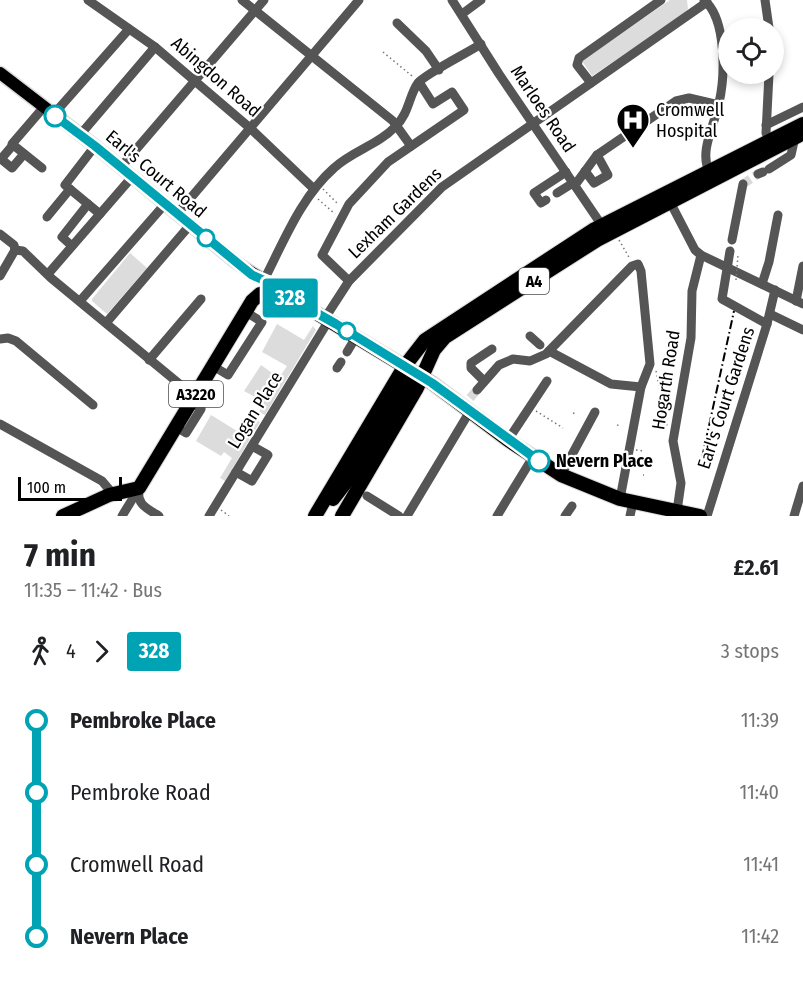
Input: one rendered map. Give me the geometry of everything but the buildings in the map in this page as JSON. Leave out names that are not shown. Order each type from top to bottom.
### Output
[{"type":"highway","name":"A4","points":[[376,349],[399,352],[424,340],[668,198],[709,171],[803,124]]},
{"type":"highway","name":"A4","points":[[668,198],[799,135]]},
{"type":"highway","name":"A4","points":[[342,516],[412,397],[418,379],[434,350],[445,338],[609,232]]},
{"type":"highway","points":[[249,306],[265,292],[283,294]]},
{"type":"highway","name":"Earl's Court Road","points":[[283,294],[376,349],[418,379],[468,405],[508,440],[561,475],[628,506],[700,516]]},
{"type":"highway","name":"A3220","points":[[139,488],[249,306]]},
{"type":"highway","name":"A4","points":[[315,516],[404,367],[424,340]]},
{"type":"highway","points":[[320,516],[354,472],[401,392],[418,379]]},
{"type":"highway","points":[[63,516],[114,494],[139,488]]},
{"type":"main road","name":"Earl's Court Road","points":[[0,73],[95,146],[190,225],[283,294]]},
{"type":"main road","points":[[249,306],[258,286],[258,277]]},
{"type":"street","name":"Abingdon Road","points":[[88,0],[155,47],[250,128],[314,189]]},
{"type":"street","points":[[242,0],[397,126],[411,146]]},
{"type":"street","points":[[121,167],[264,0]]},
{"type":"street","points":[[177,214],[359,0]]},
{"type":"street","name":"Marloes Road","points":[[452,0],[532,124],[609,232]]},
{"type":"street","points":[[462,14],[481,0]]},
{"type":"street","points":[[591,83],[578,64],[579,58],[661,0]]},
{"type":"street","points":[[765,0],[768,18]]},
{"type":"street","name":"Lexham Gardens","points":[[327,319],[349,281],[442,187],[706,1],[715,16],[723,70],[719,105],[705,158],[709,171]]},
{"type":"street","points":[[397,23],[426,51],[439,70]]},
{"type":"street","points":[[24,154],[12,168],[1,159],[129,29]]},
{"type":"street","points":[[258,277],[314,189],[339,163],[397,126],[419,82],[481,45]]},
{"type":"street","points":[[80,135],[155,47]]},
{"type":"street","points":[[349,281],[322,255],[349,204],[388,162],[464,110],[452,92],[433,104],[419,82]]},
{"type":"street","points":[[768,84],[766,133],[769,140]]},
{"type":"street","points":[[557,193],[574,184],[597,155],[683,98],[719,105]]},
{"type":"street","points":[[766,125],[803,107]]},
{"type":"street","points":[[764,172],[791,154],[799,135]]},
{"type":"street","points":[[13,145],[42,168]]},
{"type":"street","points":[[95,146],[65,185],[100,214]]},
{"type":"street","points":[[585,171],[594,183],[608,175],[597,155]]},
{"type":"street","points":[[546,201],[541,203],[534,194],[566,172]]},
{"type":"street","points":[[48,274],[132,177]]},
{"type":"street","points":[[732,240],[742,184]]},
{"type":"street","points":[[47,217],[70,189]]},
{"type":"street","points":[[668,198],[695,250],[700,255],[800,302],[803,266]]},
{"type":"street","points":[[72,246],[62,237],[88,204]]},
{"type":"street","points":[[81,301],[165,204]]},
{"type":"street","points":[[762,284],[769,262],[778,215]]},
{"type":"street","points":[[106,323],[190,225]]},
{"type":"street","points":[[0,234],[14,245],[15,250],[0,276]]},
{"type":"street","points":[[15,250],[23,251],[193,399]]},
{"type":"street","points":[[734,253],[727,267],[722,299],[768,319],[803,330]]},
{"type":"street","name":"Hogarth Road","points":[[677,511],[681,483],[673,441],[692,338],[692,291],[700,255]]},
{"type":"street","points":[[477,390],[499,365],[506,361],[519,359],[530,361],[545,350],[632,266],[638,264],[641,271],[650,364],[641,387],[628,506]]},
{"type":"street","name":"Earl's Court Gardens","points":[[706,516],[775,290]]},
{"type":"street","points":[[149,360],[201,299]]},
{"type":"street","name":"Logan Place","points":[[209,516],[327,319]]},
{"type":"street","points":[[530,336],[545,350],[611,384],[641,387]]},
{"type":"street","points":[[347,351],[356,337]]},
{"type":"street","points":[[0,339],[8,338],[16,341],[93,405]]},
{"type":"street","points":[[484,381],[471,368],[471,363],[492,349]]},
{"type":"street","points":[[508,440],[547,381]]},
{"type":"street","points":[[407,516],[468,405]]},
{"type":"street","points":[[561,475],[595,412]]},
{"type":"street","points":[[0,424],[102,480],[123,502],[124,513]]},
{"type":"street","points":[[236,472],[252,481],[268,455],[252,446]]},
{"type":"street","points":[[498,516],[532,457]]},
{"type":"street","points":[[794,516],[803,486]]},
{"type":"street","points":[[124,513],[139,488]]},
{"type":"street","points":[[139,488],[139,500],[143,506],[159,516]]},
{"type":"street","points":[[367,496],[399,516]]},
{"type":"street","points":[[124,513],[135,506],[143,506]]},
{"type":"street","points":[[565,516],[572,506]]},
{"type":"path","points":[[383,52],[419,82]]},
{"type":"path","points":[[314,189],[337,202]]},
{"type":"path","points":[[314,189],[336,214]]},
{"type":"path","points":[[609,232],[632,266]]},
{"type":"path","points":[[734,253],[735,280]]},
{"type":"path","points":[[650,364],[656,372],[668,431],[673,441]]},
{"type":"path","points":[[530,407],[562,428]]},
{"type":"path","points":[[617,425],[621,426]]},
{"type":"path","points":[[215,507],[229,516]]},
{"type":"shaded area","points":[[670,0],[687,0],[688,9],[684,14],[592,76],[582,61]]},
{"type":"shaded area","points":[[130,253],[147,268],[107,314],[92,299]]},
{"type":"shaded area","points":[[277,324],[304,340],[313,326],[316,330],[265,415],[259,412],[264,402],[244,391],[261,365],[279,378],[287,366],[262,352]]},
{"type":"shaded area","points":[[211,415],[237,431],[235,435],[243,440],[256,420],[260,422],[225,481],[220,478],[232,458],[224,452],[221,456],[196,441]]},
{"type":"tunnel","points":[[743,184],[758,174]]},
{"type":"tunnel","points":[[470,398],[477,390]]},
{"type":"railway","points":[[702,458],[734,311]]},
{"type":"bus line","name":"328","points":[[55,116],[252,275],[270,283],[283,294],[432,383],[539,461]]},
{"type":"place","name":"Cromwell Hospital","points":[[633,149]]},
{"type":"place","name":"Nevern Place","points":[[539,461]]}]
